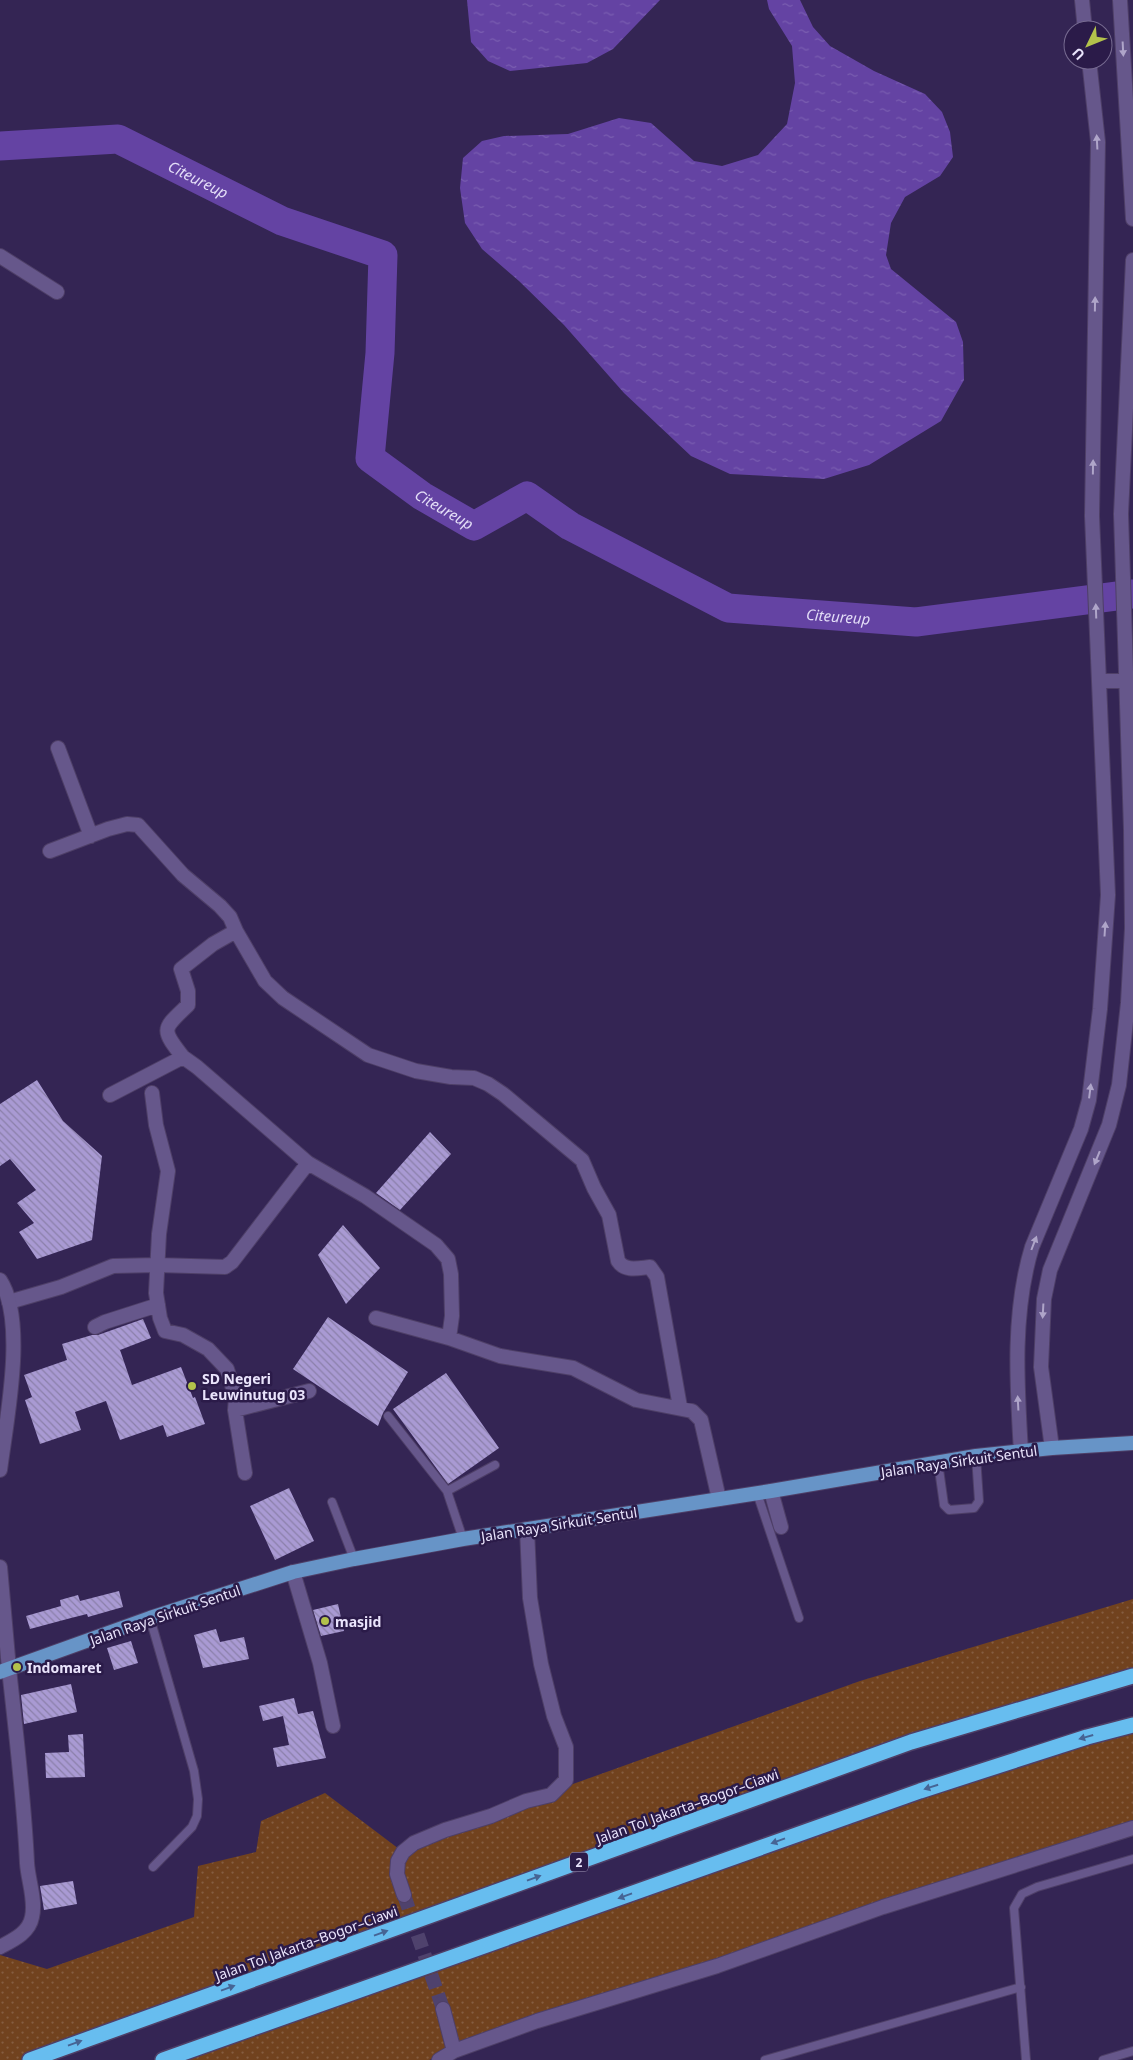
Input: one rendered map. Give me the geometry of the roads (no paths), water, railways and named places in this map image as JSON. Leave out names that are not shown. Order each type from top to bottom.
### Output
[{"type":"highway","name":"Jalan Tol Jakarta–Bogor–Ciawi","points":[[30,2060],[911,1742],[1133,1676]]},
{"type":"highway","points":[[162,2060],[920,1791],[1088,1737],[1133,1725]]},
{"type":"main road","name":"Jalan Raya Sirkuit Sentul","points":[[4,1670],[150,1618],[294,1572],[354,1559],[463,1539],[764,1492],[976,1456],[1133,1442]]},
{"type":"street","points":[[1082,0],[1084,20]]},
{"type":"street","points":[[1125,4],[1133,219]]},
{"type":"street","points":[[1021,1452],[1017,1384],[1019,1337],[1026,1268],[1032,1247],[1081,1129],[1089,1100],[1100,1009],[1108,895],[1092,516],[1098,142],[1090,70]]},
{"type":"street","points":[[0,256],[56,292]]},
{"type":"street","points":[[1052,1448],[1041,1367],[1044,1298],[1050,1270],[1099,1154],[1109,1125],[1124,1054],[1132,928],[1132,830],[1121,514],[1133,260]]},
{"type":"street","points":[[1100,681],[1126,681]]},
{"type":"street","points":[[58,748],[91,836]]},
{"type":"street","points":[[50,851],[127,824],[138,825],[183,875],[220,906],[230,917],[236,931],[266,980],[275,991],[368,1055],[416,1071],[444,1076],[474,1078],[488,1084],[503,1094],[582,1160],[594,1188],[609,1215],[618,1261],[621,1266],[627,1269],[650,1267],[657,1277],[680,1407]]},
{"type":"street","points":[[236,931],[213,944],[181,969],[188,992],[188,1005],[171,1020],[167,1026],[168,1035],[183,1057],[308,1163],[365,1196],[436,1245],[448,1260],[453,1295],[449,1338]]},
{"type":"street","points":[[110,1095],[183,1057]]},
{"type":"street","points":[[152,1093],[156,1125],[168,1171],[159,1234],[157,1265],[156,1293],[160,1318],[165,1331],[184,1335],[208,1349],[227,1369],[236,1398],[245,1473]]},
{"type":"street","points":[[9,1302],[69,1285],[113,1266],[225,1267],[232,1262],[308,1163]]},
{"type":"street","points":[[0,1470],[13,1362],[14,1327],[9,1302],[1,1282]]},
{"type":"street","points":[[95,1328],[105,1322],[158,1305]]},
{"type":"street","points":[[376,1318],[449,1338],[500,1356],[573,1368],[636,1400],[645,1403],[680,1407],[692,1411],[702,1420],[719,1499]]},
{"type":"street","points":[[1019,1337],[1042,1336]]},
{"type":"street","points":[[236,1410],[309,1391]]},
{"type":"street","points":[[764,1492],[781,1527]]},
{"type":"street","points":[[404,1896],[397,1874],[398,1861],[403,1852],[414,1844],[445,1830],[491,1816],[526,1801],[551,1795],[566,1780],[566,1747],[554,1716],[530,1598],[527,1529]]},
{"type":"street","points":[[0,1567],[4,1670],[24,1800],[27,1865],[33,1908],[32,1917],[24,1932],[0,1947]]},
{"type":"street","points":[[294,1572],[320,1663],[333,1726]]},
{"type":"street","points":[[438,2060],[454,2051],[536,2021],[717,1966],[883,1907],[1133,1828]]},
{"type":"street","points":[[442,2009],[454,2051]]},
{"type":"lane","points":[[388,1416],[447,1491],[463,1539]]},
{"type":"lane","points":[[938,1462],[944,1506],[949,1510],[974,1508],[979,1501],[976,1456]]},
{"type":"lane","points":[[447,1491],[495,1465]]},
{"type":"lane","points":[[764,1492],[799,1618]]},
{"type":"lane","points":[[332,1502],[354,1559]]},
{"type":"lane","points":[[150,1618],[194,1771],[198,1799],[197,1816],[192,1827],[153,1867]]},
{"type":"lane","points":[[1026,2060],[1014,1908],[1022,1894],[1037,1887],[1133,1859]]},
{"type":"lane","points":[[765,2060],[1021,1987]]},
{"type":"lane","points":[[1103,2060],[1133,2051]]},
{"type":"water","points":[[467,0],[660,0],[613,49],[587,63],[510,71],[488,61],[471,42]]},
{"type":"water","points":[[767,0],[800,0],[813,27],[830,46],[874,71],[925,94],[942,112],[950,132],[953,157],[940,176],[905,197],[891,223],[886,255],[891,269],[956,322],[963,342],[964,380],[941,421],[869,465],[824,479],[730,474],[691,456],[624,393],[564,325],[519,281],[482,249],[465,223],[460,188],[463,158],[482,141],[504,136],[568,134],[619,118],[651,123],[694,161],[722,166],[758,155],[787,124],[795,83],[792,46],[769,9]]},
{"type":"waterway","name":"Citeureup","points":[[0,146],[118,139],[282,221],[383,255],[380,353],[370,458],[422,496],[474,526],[527,496],[570,526],[728,608],[916,622],[1133,594]]},
{"type":"tunnel","points":[[404,1895],[443,2009]]},
{"type":"place","name":"SD Negeri Leuwinutug 03","points":[[192,1386]]},
{"type":"place","name":"masjid","points":[[325,1621]]},
{"type":"place","name":"Indomaret","points":[[17,1667]]}]
